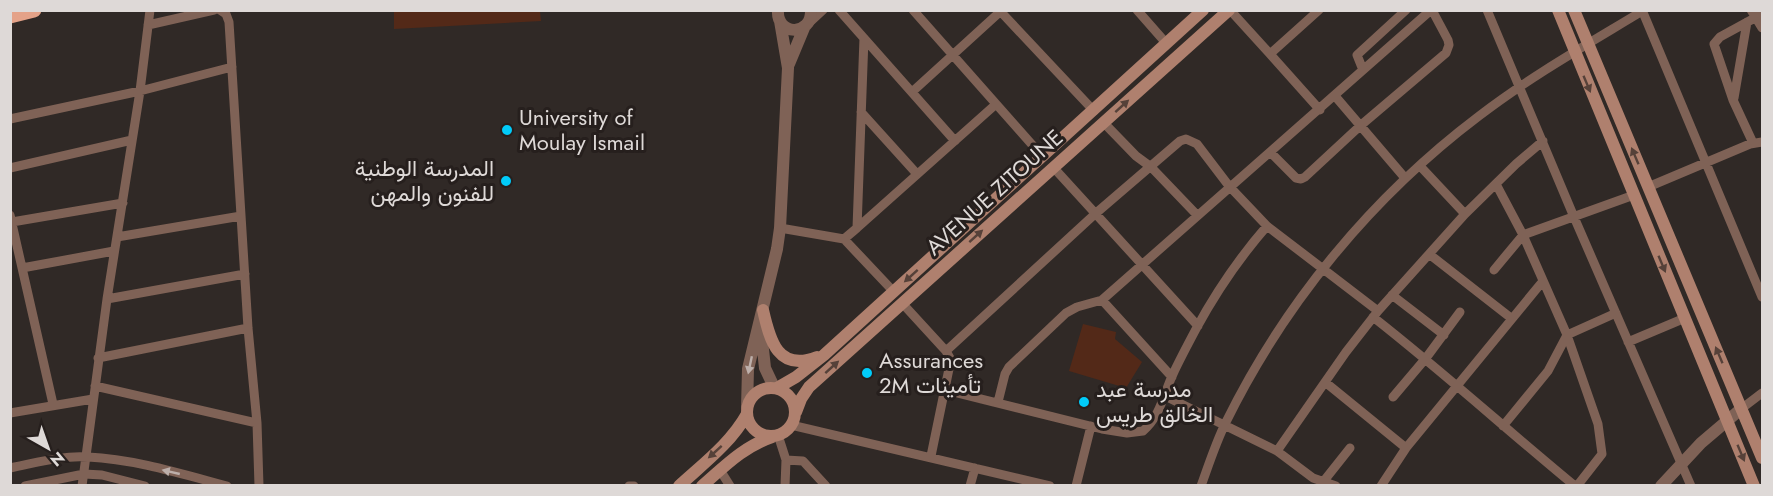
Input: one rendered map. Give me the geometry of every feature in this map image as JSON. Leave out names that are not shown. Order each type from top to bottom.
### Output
[{"type":"highway","points":[[10,16],[34,10]]},
{"type":"main road","name":"AVENUE ZITOUNE","points":[[775,388],[796,377],[824,355],[1203,10]]},
{"type":"main road","name":"AVENUE ZITOUNE","points":[[796,412],[801,399],[810,387],[1230,10]]},
{"type":"main road","points":[[1558,10],[1754,486]]},
{"type":"main road","points":[[1574,10],[1762,458]]},
{"type":"main road","points":[[763,310],[769,336],[780,354],[803,361],[824,355]]},
{"type":"main road","points":[[679,486],[734,435],[754,395],[759,390],[775,388],[790,397],[796,412],[791,425],[776,436],[753,443],[702,486]]},
{"type":"main road","points":[[747,411],[749,422],[758,433],[776,436]]},
{"type":"street","points":[[82,486],[98,358],[140,91],[150,10]]},
{"type":"street","points":[[148,26],[214,10]]},
{"type":"street","points":[[220,10],[228,18],[248,328],[257,423],[259,486]]},
{"type":"street","points":[[788,68],[811,17],[811,10]]},
{"type":"street","points":[[779,16],[788,29],[798,30],[806,26],[823,10]]},
{"type":"street","points":[[839,10],[955,141]]},
{"type":"street","points":[[913,10],[1043,157]]},
{"type":"street","points":[[1137,10],[1166,43]]},
{"type":"street","points":[[1230,10],[1320,110]]},
{"type":"street","points":[[1270,54],[1319,10]]},
{"type":"street","points":[[1363,70],[1357,55],[1406,10]]},
{"type":"street","points":[[998,402],[1005,374],[1014,361],[1066,313],[1077,307],[1102,300],[1230,186],[1270,152],[1320,110],[1432,10],[1448,40],[1448,50],[1303,179],[1296,178],[1270,152]]},
{"type":"street","points":[[1487,10],[1518,88],[1691,486]]},
{"type":"street","points":[[912,92],[1001,11],[1094,111]]},
{"type":"street","points":[[1201,486],[1224,424],[1252,372],[1278,331],[1322,268],[1405,178],[1478,116],[1575,51],[1643,11],[1762,296]]},
{"type":"street","points":[[747,411],[748,369],[780,228],[788,68],[779,16]]},
{"type":"street","points":[[1648,187],[1758,142],[1733,100],[1716,55],[1714,41],[1754,16]]},
{"type":"street","points":[[1754,16],[1762,28]]},
{"type":"street","points":[[1733,100],[1754,16]]},
{"type":"street","points":[[857,228],[864,38]]},
{"type":"street","points":[[10,118],[140,91],[232,67]]},
{"type":"street","points":[[1335,96],[1405,178]]},
{"type":"street","points":[[844,238],[995,105]]},
{"type":"street","points":[[861,112],[917,174]]},
{"type":"street","points":[[1104,123],[1197,215]]},
{"type":"street","points":[[10,168],[132,140]]},
{"type":"street","points":[[946,351],[1095,214],[1180,141],[1191,140],[1197,144],[1230,186],[1267,226],[1322,268],[1458,384],[1503,426],[1576,486],[1602,454],[1598,424],[1567,335],[1523,235],[1496,184]]},
{"type":"street","points":[[1277,451],[1324,382],[1375,314],[1465,214],[1543,141]]},
{"type":"street","points":[[1420,166],[1465,214]]},
{"type":"street","points":[[1053,167],[1198,326]]},
{"type":"street","points":[[1494,270],[1523,235],[1634,195]]},
{"type":"street","points":[[53,404],[22,268],[14,252],[11,218],[123,203]]},
{"type":"street","points":[[117,237],[241,216]]},
{"type":"street","points":[[945,390],[1091,426],[1138,433],[1148,427],[1198,326],[1234,268],[1267,226]]},
{"type":"street","points":[[780,228],[844,238],[894,292]]},
{"type":"street","points":[[22,268],[114,251]]},
{"type":"street","points":[[1429,254],[1511,318]]},
{"type":"street","points":[[107,299],[245,274]]},
{"type":"street","points":[[1381,486],[1406,448],[1543,281]]},
{"type":"street","points":[[1392,295],[1444,335]]},
{"type":"street","points":[[1102,300],[1172,377]]},
{"type":"street","points":[[902,303],[946,351],[951,360],[931,456]]},
{"type":"street","points":[[1393,398],[1460,312]]},
{"type":"street","points":[[1503,426],[1548,371],[1567,335],[1616,313]]},
{"type":"street","points":[[1628,342],[1685,318]]},
{"type":"street","points":[[760,324],[765,368],[775,388]]},
{"type":"street","points":[[98,358],[248,328]]},
{"type":"street","points":[[1324,382],[1406,448]]},
{"type":"street","points":[[95,386],[257,423]]},
{"type":"street","points":[[1661,486],[1682,462],[1727,420],[1762,393]]},
{"type":"street","points":[[1165,396],[1277,451],[1307,475],[1336,486]]},
{"type":"street","points":[[10,413],[93,399]]},
{"type":"street","points":[[791,425],[931,456],[1050,486]]},
{"type":"street","points":[[1076,486],[1091,426]]},
{"type":"street","points":[[776,436],[786,460],[785,486]]},
{"type":"street","points":[[1323,482],[1350,448]]},
{"type":"street","points":[[10,468],[62,458],[87,457],[135,464],[228,486]]},
{"type":"street","points":[[786,460],[803,461],[826,486]]},
{"type":"street","points":[[970,486],[975,468]]},
{"type":"street","points":[[720,470],[730,486]]},
{"type":"street","points":[[25,486],[84,474],[102,475],[145,486]]},
{"type":"street","points":[[1304,486],[1307,475]]},
{"type":"shaded area","points":[[394,11],[540,11],[541,21],[394,29]]},
{"type":"shaded area","points":[[1083,324],[1116,332],[1115,339],[1142,362],[1126,388],[1069,371]]},
{"type":"place","name":"University of Moulay Ismail","points":[[507,130]]},
{"type":"place","name":"المدرسة الوطنية للفنون والمهن","points":[[506,181]]},
{"type":"place","name":"Assurances 2M تأمينات","points":[[867,373]]},
{"type":"place","name":"مدرسة عبد الخالق طريس","points":[[1084,402]]}]
